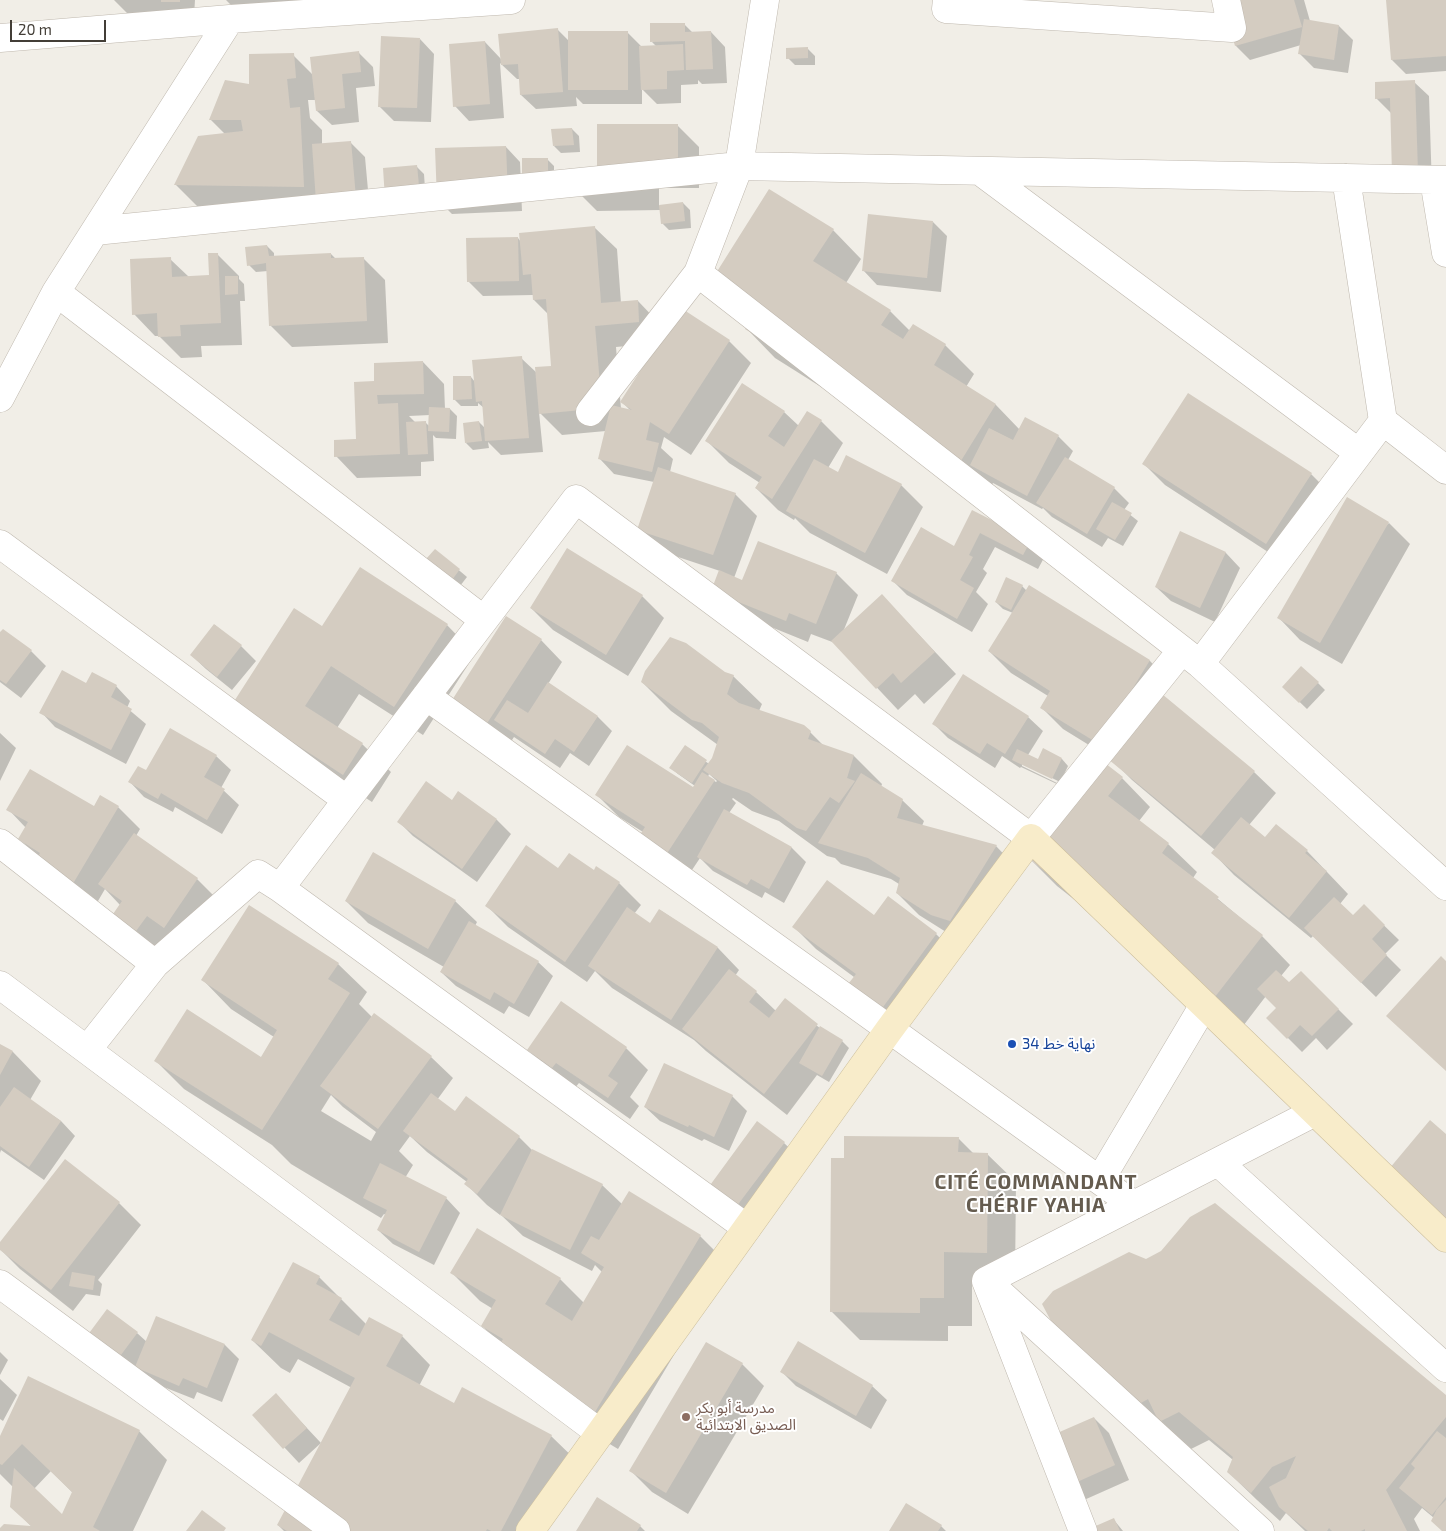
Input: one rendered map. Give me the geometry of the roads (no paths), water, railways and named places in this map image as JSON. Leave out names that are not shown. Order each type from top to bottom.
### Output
[{"type":"street","points":[[0,38],[511,0]]},
{"type":"street","points":[[590,412],[698,273],[739,166],[765,0]]},
{"type":"street","points":[[948,0],[946,9],[1232,28],[1226,0]]},
{"type":"street","points":[[0,398],[56,292],[230,20]]},
{"type":"street","points":[[95,231],[739,166],[1440,180],[1446,253]]},
{"type":"street","points":[[980,171],[1359,453]]},
{"type":"street","points":[[1346,178],[1383,421],[1446,470]]},
{"type":"street","points":[[698,273],[1191,657],[1446,886]]},
{"type":"street","points":[[56,292],[484,620]]},
{"type":"street","points":[[530,1531],[889,1030],[1031,838],[1191,657],[1359,453],[1383,421]]},
{"type":"street","points":[[280,888],[576,499],[1031,838],[1446,1238]]},
{"type":"street","points":[[0,544],[347,800]]},
{"type":"street","points":[[426,696],[1134,1205]]},
{"type":"street","points":[[0,843],[155,964]]},
{"type":"street","points":[[87,1050],[155,964],[258,874],[280,888],[747,1228]]},
{"type":"street","points":[[0,985],[600,1433]]},
{"type":"street","points":[[1100,1180],[1204,1005]]},
{"type":"street","points":[[986,1281],[1315,1112]]},
{"type":"street","points":[[1218,1162],[1446,1368]]},
{"type":"street","points":[[986,1281],[1083,1531]]},
{"type":"street","points":[[986,1281],[1260,1531]]},
{"type":"street","points":[[0,1284],[336,1531]]},
{"type":"place","name":"نهاية خط 34","points":[[1012,1044]]},
{"type":"place","name":"مدرسة أبو بكر الصديق الابتدائية","points":[[686,1417]]},
{"type":"district","name":"CITÉ COMMANDANT CHÉRIF YAHIA","points":[[1036,1194]]}]
